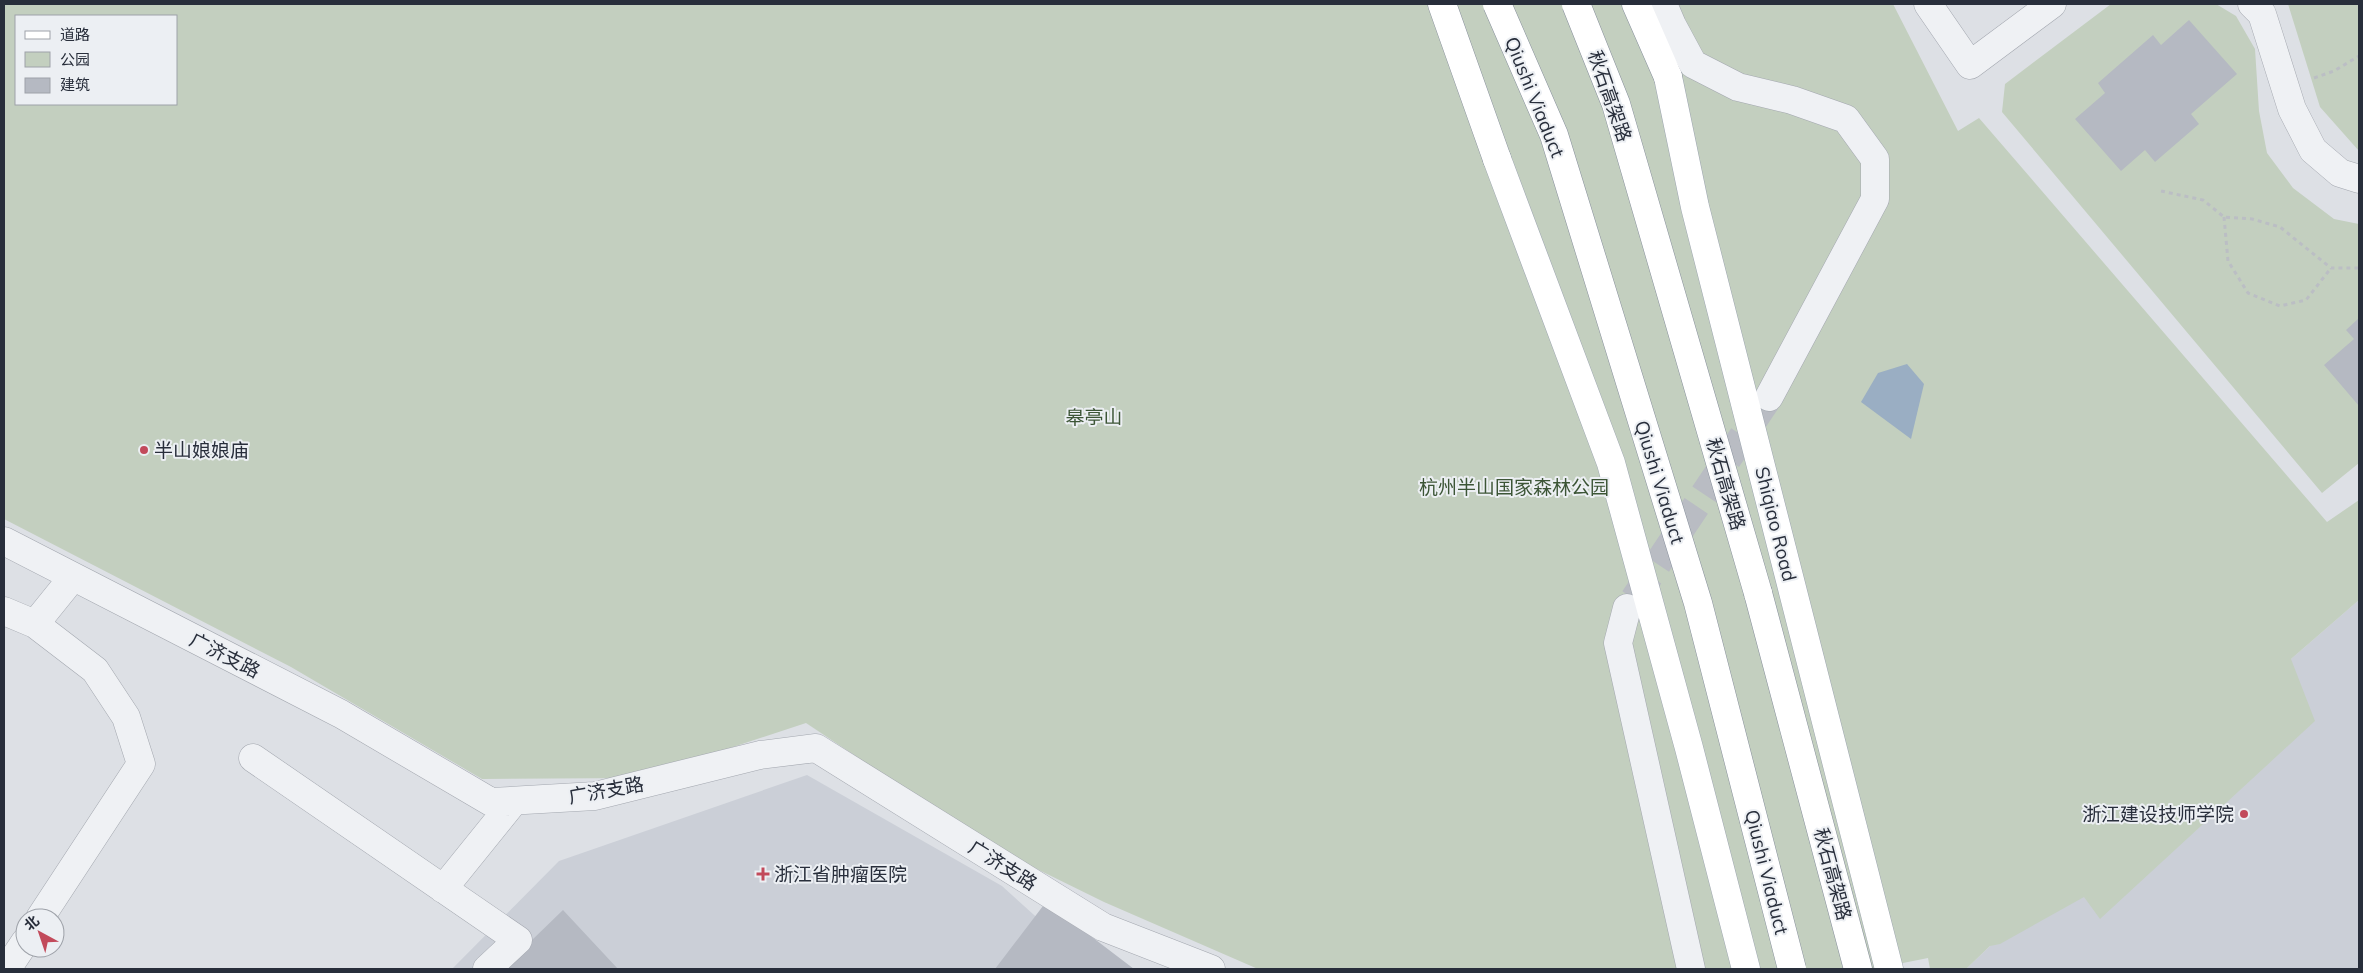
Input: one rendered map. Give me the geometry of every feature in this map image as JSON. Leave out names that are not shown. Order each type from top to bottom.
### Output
[{"type":"main road","points":[[1442,4],[1497,159],[1612,463],[1746,969]]},
{"type":"main road","name":"Qiushi Viaduct","points":[[1497,4],[1554,135],[1698,603],[1792,969]]},
{"type":"main road","name":"秋石高架路","points":[[1576,4],[1619,114],[1758,593],[1858,969]]},
{"type":"main road","name":"Shiqiao Road","points":[[1636,4],[1668,77],[1695,207],[1889,969]]},
{"type":"street","points":[[1663,4],[1693,64],[1738,86],[1792,100],[1846,119],[1875,159],[1875,198],[1769,396]]},
{"type":"street","points":[[1928,4],[1970,65],[2052,4]]},
{"type":"street","points":[[2252,4],[2262,14],[2292,108],[2313,150],[2340,174],[2359,180]]},
{"type":"street","name":"广济支路","points":[[4,541],[341,714],[491,802],[595,796],[760,755],[816,748],[1103,927],[1211,969]]},
{"type":"street","points":[[36,624],[73,577]]},
{"type":"street","points":[[1627,608],[1618,643],[1691,969]]},
{"type":"street","points":[[4,611],[36,624],[95,670],[126,717],[141,764],[47,908]]},
{"type":"street","points":[[253,758],[518,940],[487,969]]},
{"type":"street","points":[[443,889],[514,801]]},
{"type":"street","points":[[7,969],[15,957]]},
{"type":"path","points":[[2286,89],[2334,71],[2359,56]]},
{"type":"path","points":[[2161,191],[2203,200],[2224,217],[2252,219],[2280,227],[2331,268],[2359,268]]},
{"type":"path","points":[[2224,217],[2228,261],[2248,293],[2280,306],[2306,300],[2331,268]]},
{"type":"shaded area","name":"浙江建设技师学院","points":[[2359,600],[2359,969],[1966,969],[2291,659]]},
{"type":"shaded area","name":"浙江省肿瘤医院","points":[[807,775],[1002,886],[1094,969],[452,969],[559,861]]},
{"type":"green space","name":"皋亭山","points":[[4,4],[1893,4],[1958,131],[1979,118],[2327,522],[2359,500],[2359,600],[2291,659],[2315,721],[2100,919],[2084,897],[2000,944],[1990,946],[1966,969],[1930,969],[1928,958],[1873,969],[1258,969],[1104,902],[992,847],[806,723],[639,778],[482,779],[291,667],[4,519]]},
{"type":"green space","points":[[2111,4],[2216,4],[2236,16],[2255,49],[2259,111],[2267,153],[2293,188],[2334,219],[2359,224],[2359,463],[2322,493],[2002,112],[2005,84]]},
{"type":"green space","points":[[2288,4],[2359,4],[2359,151],[2320,107]]},
{"type":"water","points":[[1907,364],[1924,384],[1911,439],[1861,402],[1878,373]]},
{"type":"building","points":[[2189,20],[2237,74],[2191,114],[2199,124],[2155,162],[2145,150],[2121,171],[2075,119],[2105,93],[2098,83],[2153,35],[2161,45]]},
{"type":"building","points":[[2359,318],[2359,406],[2324,365],[2354,339],[2346,330]]},
{"type":"building","points":[[1046,902],[1134,969],[995,969]]},
{"type":"building","points":[[563,910],[618,969],[502,969]]},
{"type":"tunnel","points":[[1634,599],[1769,397]]},
{"type":"place","name":"半山娘娘庙","points":[[144,450]]},
{"type":"place","name":"浙江建设技师学院","points":[[2244,814]]},
{"type":"place","name":"浙江省肿瘤医院","points":[[763,874]]},
{"type":"park label","name":"杭州半山国家森林公园","points":[[1514,487]]}]
